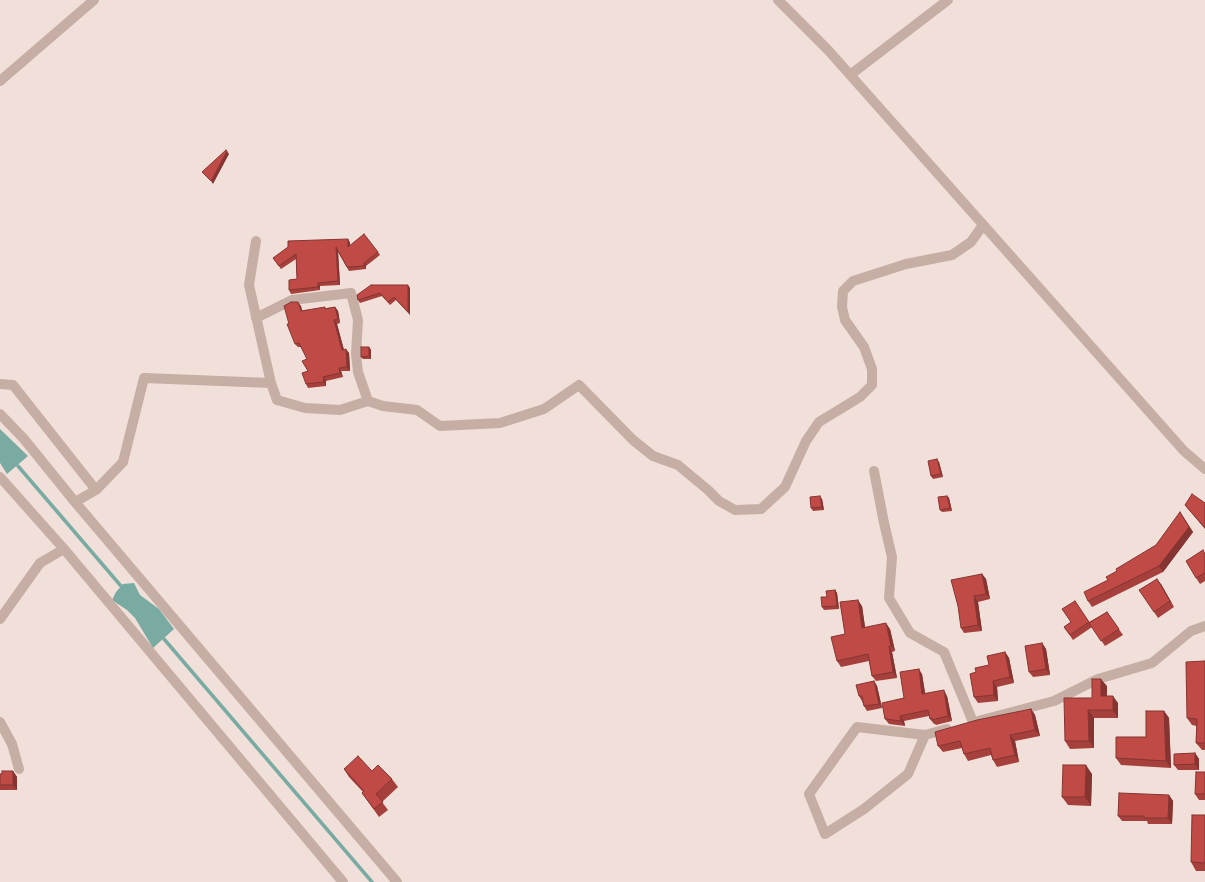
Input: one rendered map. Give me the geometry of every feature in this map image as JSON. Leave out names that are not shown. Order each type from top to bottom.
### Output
[{"type":"street","points":[[0,81],[94,0]]},
{"type":"street","points":[[778,0],[828,50],[1184,451],[1205,469]]},
{"type":"street","points":[[850,75],[948,0]]},
{"type":"street","points":[[256,241],[249,285],[270,383],[277,400],[305,408],[340,410],[368,401],[383,406],[417,410],[440,426],[500,423],[544,409],[579,385],[633,440],[653,456],[678,465],[719,501],[735,510],[761,509],[786,487],[806,441],[819,422],[860,397],[872,385],[872,369],[864,347],[845,320],[842,307],[843,291],[853,281],[859,279],[906,264],[952,256],[971,242],[983,225]]},
{"type":"street","points":[[256,318],[292,300],[351,293],[358,320],[356,354],[358,372],[368,401]]},
{"type":"street","points":[[75,502],[96,490],[123,462],[144,378],[270,383]]},
{"type":"street","points":[[0,384],[13,385],[96,490]]},
{"type":"street","points":[[0,414],[24,439],[75,502],[397,882]]},
{"type":"street","points":[[874,471],[892,557],[889,598],[910,633],[944,652],[966,724]]},
{"type":"street","points":[[0,477],[64,549],[343,882]]},
{"type":"street","points":[[0,619],[40,563],[64,549]]},
{"type":"street","points":[[925,735],[908,774],[864,809],[825,834],[809,794],[857,727],[925,735],[1054,701],[1098,679],[1152,663],[1191,630],[1205,626]]},
{"type":"street","points":[[0,722],[12,744],[19,769]]},
{"type":"water","points":[[0,429],[28,456],[7,474],[0,463]]},
{"type":"water","points":[[134,583],[140,595],[159,609],[174,629],[153,648],[135,618],[127,610],[112,600],[116,592],[123,584]]},
{"type":"building","points":[[226,150],[227,151],[211,181],[202,172]]},
{"type":"building","points":[[364,234],[378,252],[364,263],[364,266],[347,267],[336,247],[338,281],[318,283],[318,287],[289,290],[289,280],[297,279],[296,254],[279,266],[273,258],[288,247],[288,241],[348,239],[348,247]]},
{"type":"building","points":[[371,285],[408,285],[408,312],[394,297],[388,302],[380,293],[358,300],[357,295]]},
{"type":"building","points":[[291,302],[298,302],[301,311],[335,307],[338,319],[334,320],[342,350],[346,349],[347,367],[339,368],[340,373],[323,377],[324,382],[306,384],[302,373],[308,371],[302,361],[307,359],[299,343],[295,344],[287,324],[289,324],[284,306]]},
{"type":"building","points":[[361,347],[369,347],[369,356],[361,357]]},
{"type":"building","points":[[937,459],[941,474],[931,476],[928,461]]},
{"type":"building","points":[[1192,494],[1205,503],[1205,528],[1185,505]]},
{"type":"building","points":[[820,496],[822,507],[811,508],[810,497]]},
{"type":"building","points":[[947,496],[950,508],[940,510],[938,497]]},
{"type":"building","points":[[1180,512],[1189,527],[1159,566],[1088,601],[1084,592],[1108,580],[1106,577],[1117,571],[1116,569],[1156,545]]},
{"type":"building","points":[[1203,550],[1205,554],[1205,573],[1196,578],[1186,561]]},
{"type":"building","points":[[982,574],[986,594],[974,596],[978,625],[961,628],[958,606],[951,580]]},
{"type":"building","points":[[1157,579],[1170,601],[1154,612],[1139,590]]},
{"type":"building","points":[[835,590],[837,606],[822,607],[821,597],[827,597],[826,591]]},
{"type":"building","points":[[858,600],[862,628],[886,623],[891,646],[889,646],[893,672],[872,676],[868,654],[837,661],[831,637],[845,634],[840,602]]},
{"type":"building","points":[[1075,601],[1089,622],[1070,635],[1064,627],[1071,622],[1062,609]]},
{"type":"building","points":[[1107,612],[1119,629],[1101,641],[1089,623]]},
{"type":"building","points":[[1042,643],[1046,669],[1029,672],[1025,646]]},
{"type":"building","points":[[1005,652],[1010,677],[993,681],[994,695],[974,697],[970,674],[976,672],[975,668],[989,665],[987,656]]},
{"type":"building","points":[[1205,661],[1205,743],[1196,743],[1197,719],[1187,718],[1186,662]]},
{"type":"building","points":[[919,669],[922,694],[944,690],[948,716],[932,720],[932,718],[930,719],[928,710],[900,716],[901,721],[885,719],[882,703],[904,698],[900,672]]},
{"type":"building","points":[[1092,679],[1101,679],[1101,696],[1113,696],[1113,710],[1088,710],[1089,741],[1065,741],[1064,698],[1092,698]]},
{"type":"building","points":[[874,681],[879,704],[864,706],[862,696],[859,696],[856,685]]},
{"type":"building","points":[[1031,709],[1035,730],[1010,735],[1015,755],[993,760],[990,748],[964,754],[960,741],[938,746],[935,732],[977,720]]},
{"type":"building","points":[[1146,711],[1164,711],[1166,761],[1116,758],[1116,737],[1146,737]]},
{"type":"building","points":[[1195,753],[1195,764],[1174,765],[1174,754]]},
{"type":"building","points":[[358,756],[372,771],[378,765],[392,779],[376,794],[383,802],[374,809],[362,793],[364,791],[344,769]]},
{"type":"building","points":[[1063,765],[1086,765],[1085,797],[1062,797]]},
{"type":"building","points":[[2,771],[13,771],[13,785],[0,785],[0,774],[2,774]]},
{"type":"building","points":[[1196,772],[1205,772],[1205,794],[1195,794]]},
{"type":"building","points":[[1119,793],[1169,795],[1168,818],[1118,816]]},
{"type":"building","points":[[1192,815],[1205,815],[1205,863],[1191,862]]},
{"type":"waterway","points":[[18,466],[121,586]]},
{"type":"waterway","points":[[164,639],[372,882]]}]
